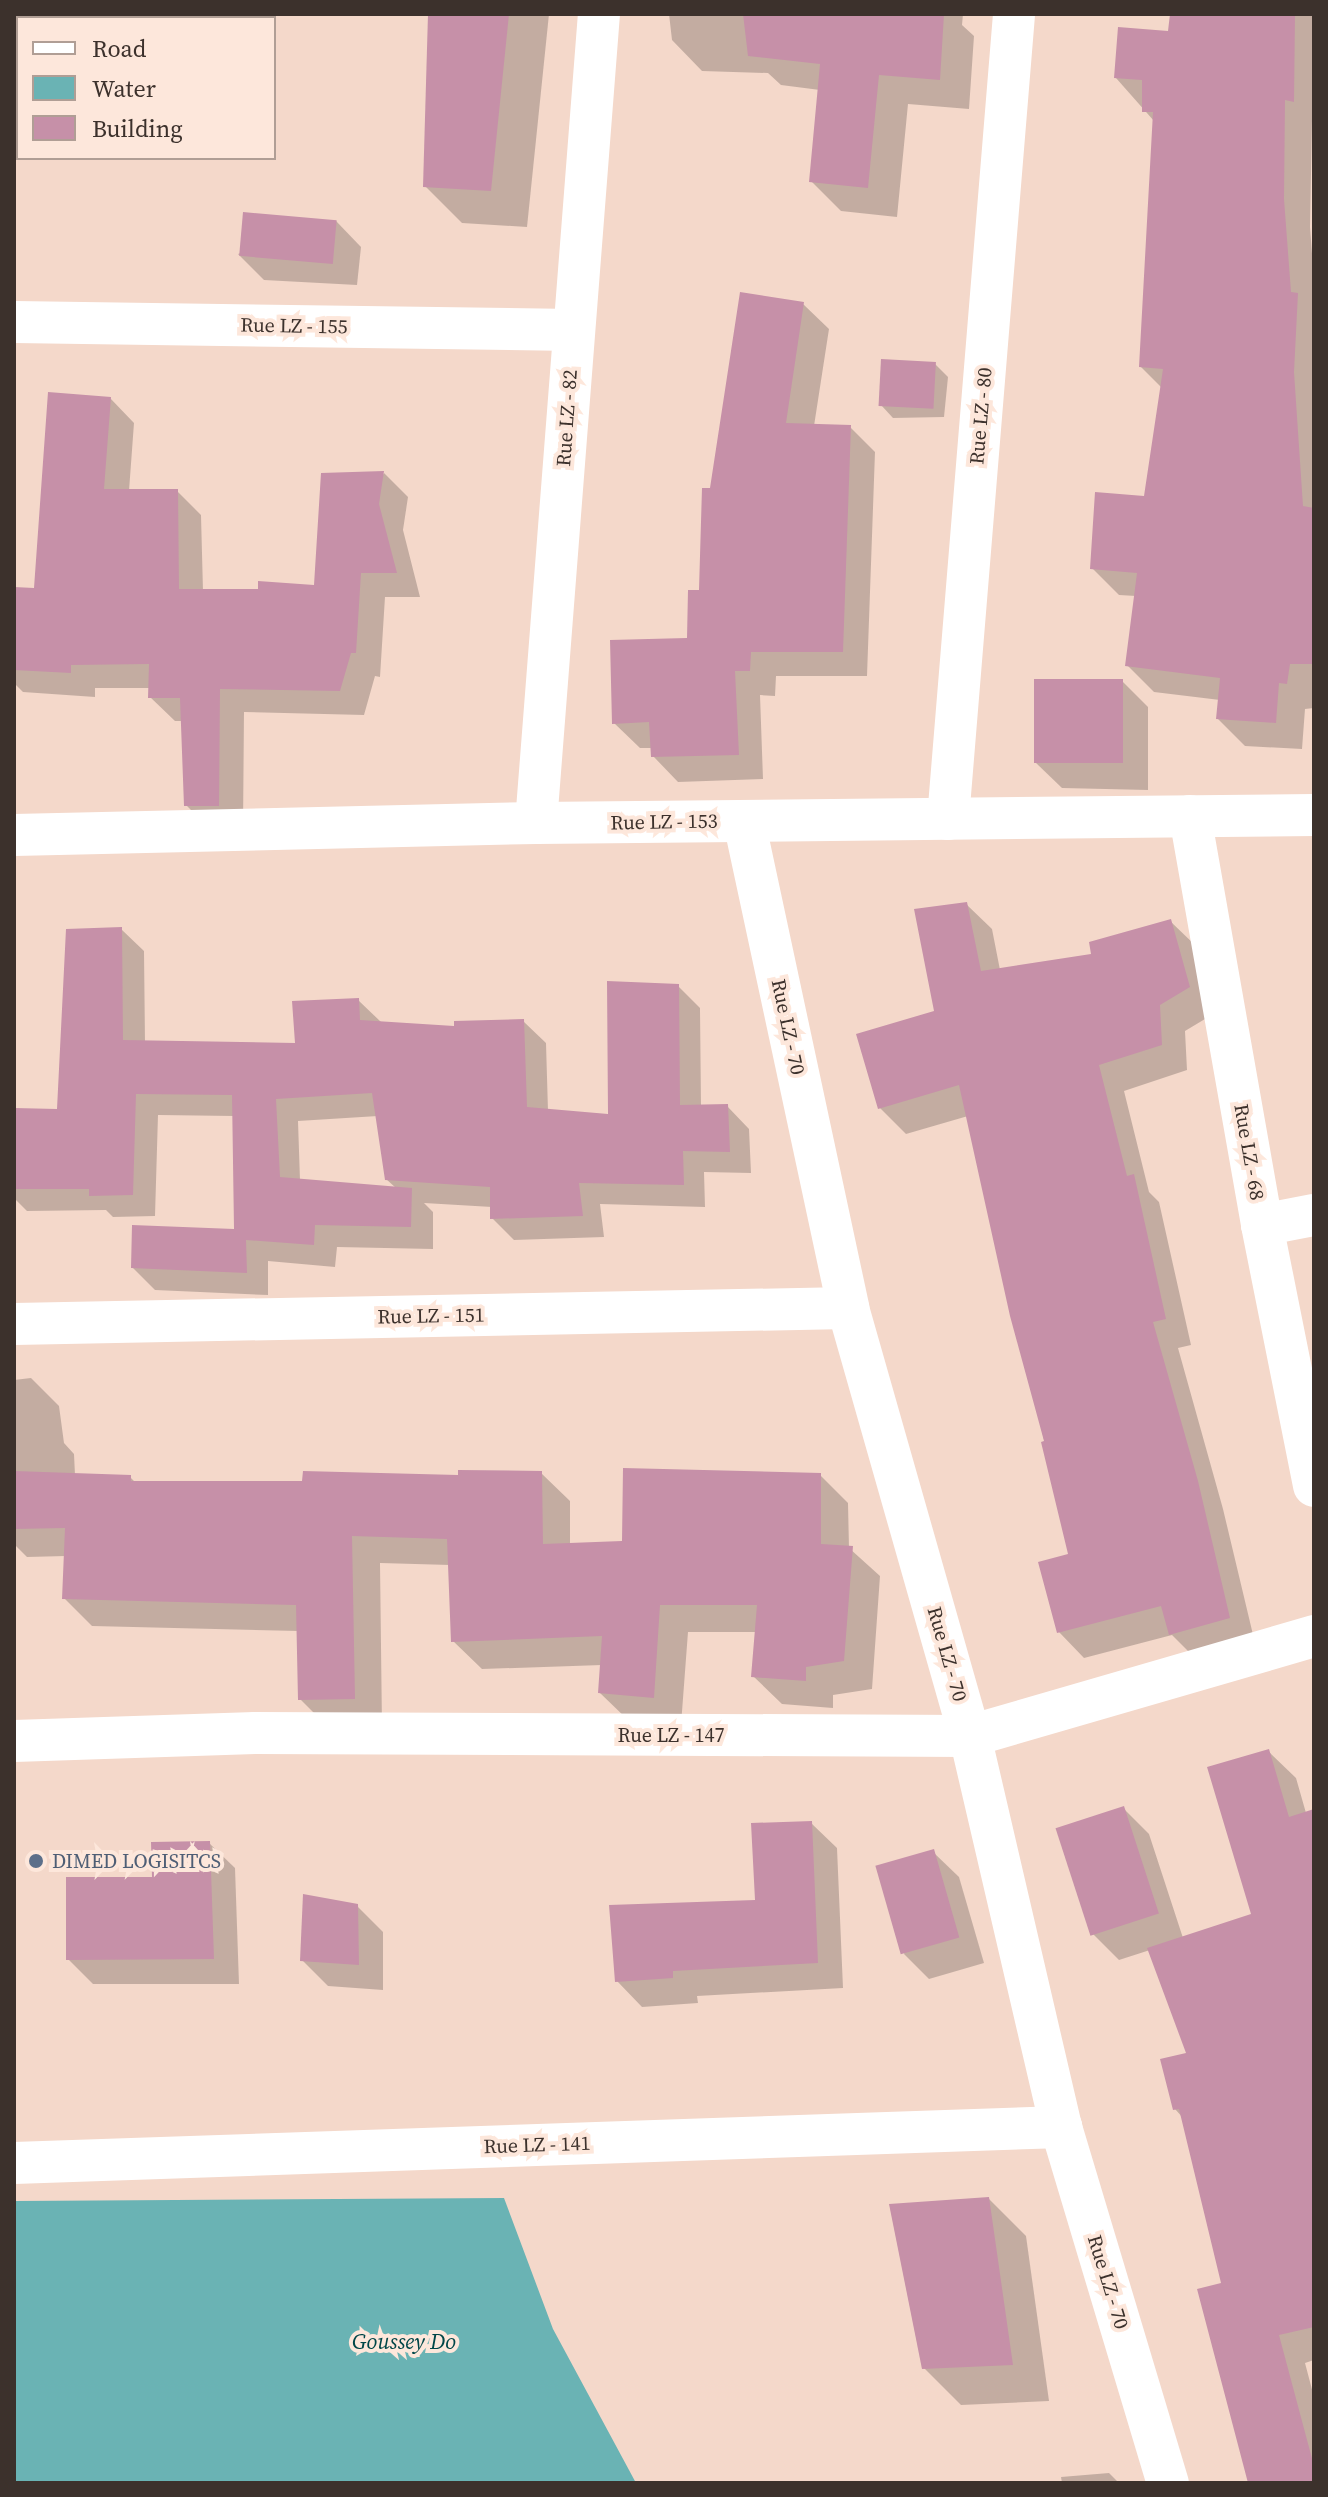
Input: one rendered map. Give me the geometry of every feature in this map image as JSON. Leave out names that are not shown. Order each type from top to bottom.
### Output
[{"type":"street","name":"Rue LZ - 82","points":[[536,823],[599,14]]},
{"type":"street","name":"Rue LZ - 80","points":[[948,819],[1014,14]]},
{"type":"street","name":"Rue LZ - 155","points":[[14,322],[574,330]]},
{"type":"street","name":"Rue LZ - 153","points":[[14,835],[536,823],[1314,815]]},
{"type":"street","name":"Rue LZ - 68","points":[[1190,816],[1262,1225],[1314,1486]]},
{"type":"street","name":"Rue LZ - 70","points":[[744,821],[848,1308],[970,1736],[1061,2127],[1168,2483]]},
{"type":"street","points":[[1262,1225],[1314,1215]]},
{"type":"street","name":"Rue LZ - 151","points":[[14,1324],[848,1308]]},
{"type":"street","name":"Rue LZ - 147","points":[[14,1741],[255,1733],[970,1736],[1314,1636]]},
{"type":"street","name":"Rue LZ - 141","points":[[14,2163],[1061,2127]]},
{"type":"water","name":"Goussey Do","points":[[504,2198],[553,2329],[636,2483],[14,2483],[14,2201]]},
{"type":"building","points":[[428,14],[509,14],[491,191],[423,187]]},
{"type":"building","points":[[743,14],[944,14],[940,80],[879,75],[868,188],[809,182],[820,64],[748,56]]},
{"type":"building","points":[[1170,14],[1295,14],[1294,102],[1285,100],[1284,199],[1291,292],[1298,293],[1294,372],[1303,506],[1314,508],[1314,664],[1290,664],[1287,684],[1279,683],[1276,723],[1216,719],[1220,678],[1125,666],[1137,573],[1090,569],[1095,492],[1144,496],[1163,369],[1139,367],[1153,112],[1142,112],[1142,80],[1114,78],[1118,27],[1168,31]]},
{"type":"building","points":[[243,212],[337,220],[333,264],[239,256]]},
{"type":"building","points":[[740,292],[804,302],[786,423],[851,425],[843,652],[751,652],[750,671],[735,671],[739,755],[651,757],[649,722],[612,724],[610,640],[687,638],[688,590],[699,590],[702,488],[710,488]]},
{"type":"building","points":[[881,359],[936,362],[933,409],[879,406]]},
{"type":"building","points":[[48,392],[111,397],[104,489],[178,489],[179,589],[258,589],[258,581],[314,585],[321,473],[384,471],[379,504],[397,573],[361,573],[356,653],[351,653],[340,691],[220,689],[219,806],[184,806],[180,698],[148,698],[149,664],[71,665],[71,673],[14,670],[14,587],[34,588]]},
{"type":"building","points":[[1034,679],[1123,679],[1123,763],[1034,763]]},
{"type":"building","points":[[967,902],[981,971],[1091,954],[1089,942],[1171,919],[1190,987],[1160,1005],[1162,1045],[1099,1065],[1127,1176],[1134,1174],[1166,1319],[1153,1322],[1198,1481],[1230,1618],[1169,1635],[1161,1606],[1057,1633],[1038,1562],[1068,1554],[1041,1442],[1044,1441],[1010,1316],[959,1085],[878,1109],[856,1034],[934,1011],[914,909]]},
{"type":"building","points":[[122,927],[123,1040],[295,1043],[292,1001],[359,998],[360,1020],[454,1026],[454,1021],[524,1019],[527,1107],[608,1114],[607,981],[679,984],[680,1105],[728,1104],[730,1152],[683,1151],[684,1185],[579,1183],[583,1216],[490,1219],[490,1187],[385,1180],[372,1093],[276,1099],[280,1177],[412,1188],[411,1227],[315,1225],[314,1245],[246,1240],[247,1273],[131,1268],[132,1225],[234,1229],[232,1095],[136,1094],[133,1195],[89,1196],[89,1189],[14,1189],[14,1108],[57,1109],[66,929]]},
{"type":"building","points":[[623,1468],[821,1473],[821,1544],[853,1546],[844,1661],[806,1667],[806,1681],[751,1677],[757,1605],[660,1605],[654,1698],[598,1693],[602,1636],[451,1642],[447,1539],[352,1536],[355,1699],[298,1700],[296,1605],[62,1599],[65,1528],[14,1529],[14,1471],[131,1475],[131,1481],[302,1481],[303,1471],[458,1475],[458,1470],[542,1471],[543,1544],[622,1541]]},
{"type":"building","points":[[1269,1749],[1289,1817],[1314,1809],[1314,2327],[1279,2335],[1314,2466],[1314,2483],[1248,2483],[1197,2289],[1221,2283],[1179,2109],[1173,2110],[1160,2059],[1186,2053],[1147,1948],[1251,1914],[1207,1767]]},
{"type":"building","points":[[1124,1806],[1159,1913],[1090,1936],[1056,1828]]},
{"type":"building","points":[[812,1821],[818,1963],[673,1971],[673,1978],[615,1982],[609,1905],[755,1900],[751,1823]]},
{"type":"building","points":[[210,1841],[214,1959],[66,1960],[66,1877],[152,1877],[151,1842]]},
{"type":"building","points":[[934,1849],[959,1937],[901,1954],[875,1866]]},
{"type":"building","points":[[303,1894],[358,1904],[359,1965],[300,1961]]},
{"type":"building","points":[[989,2197],[1013,2365],[922,2369],[889,2204]]},
{"type":"place","name":"DIMED LOGISITCS","points":[[36,1861]]}]
